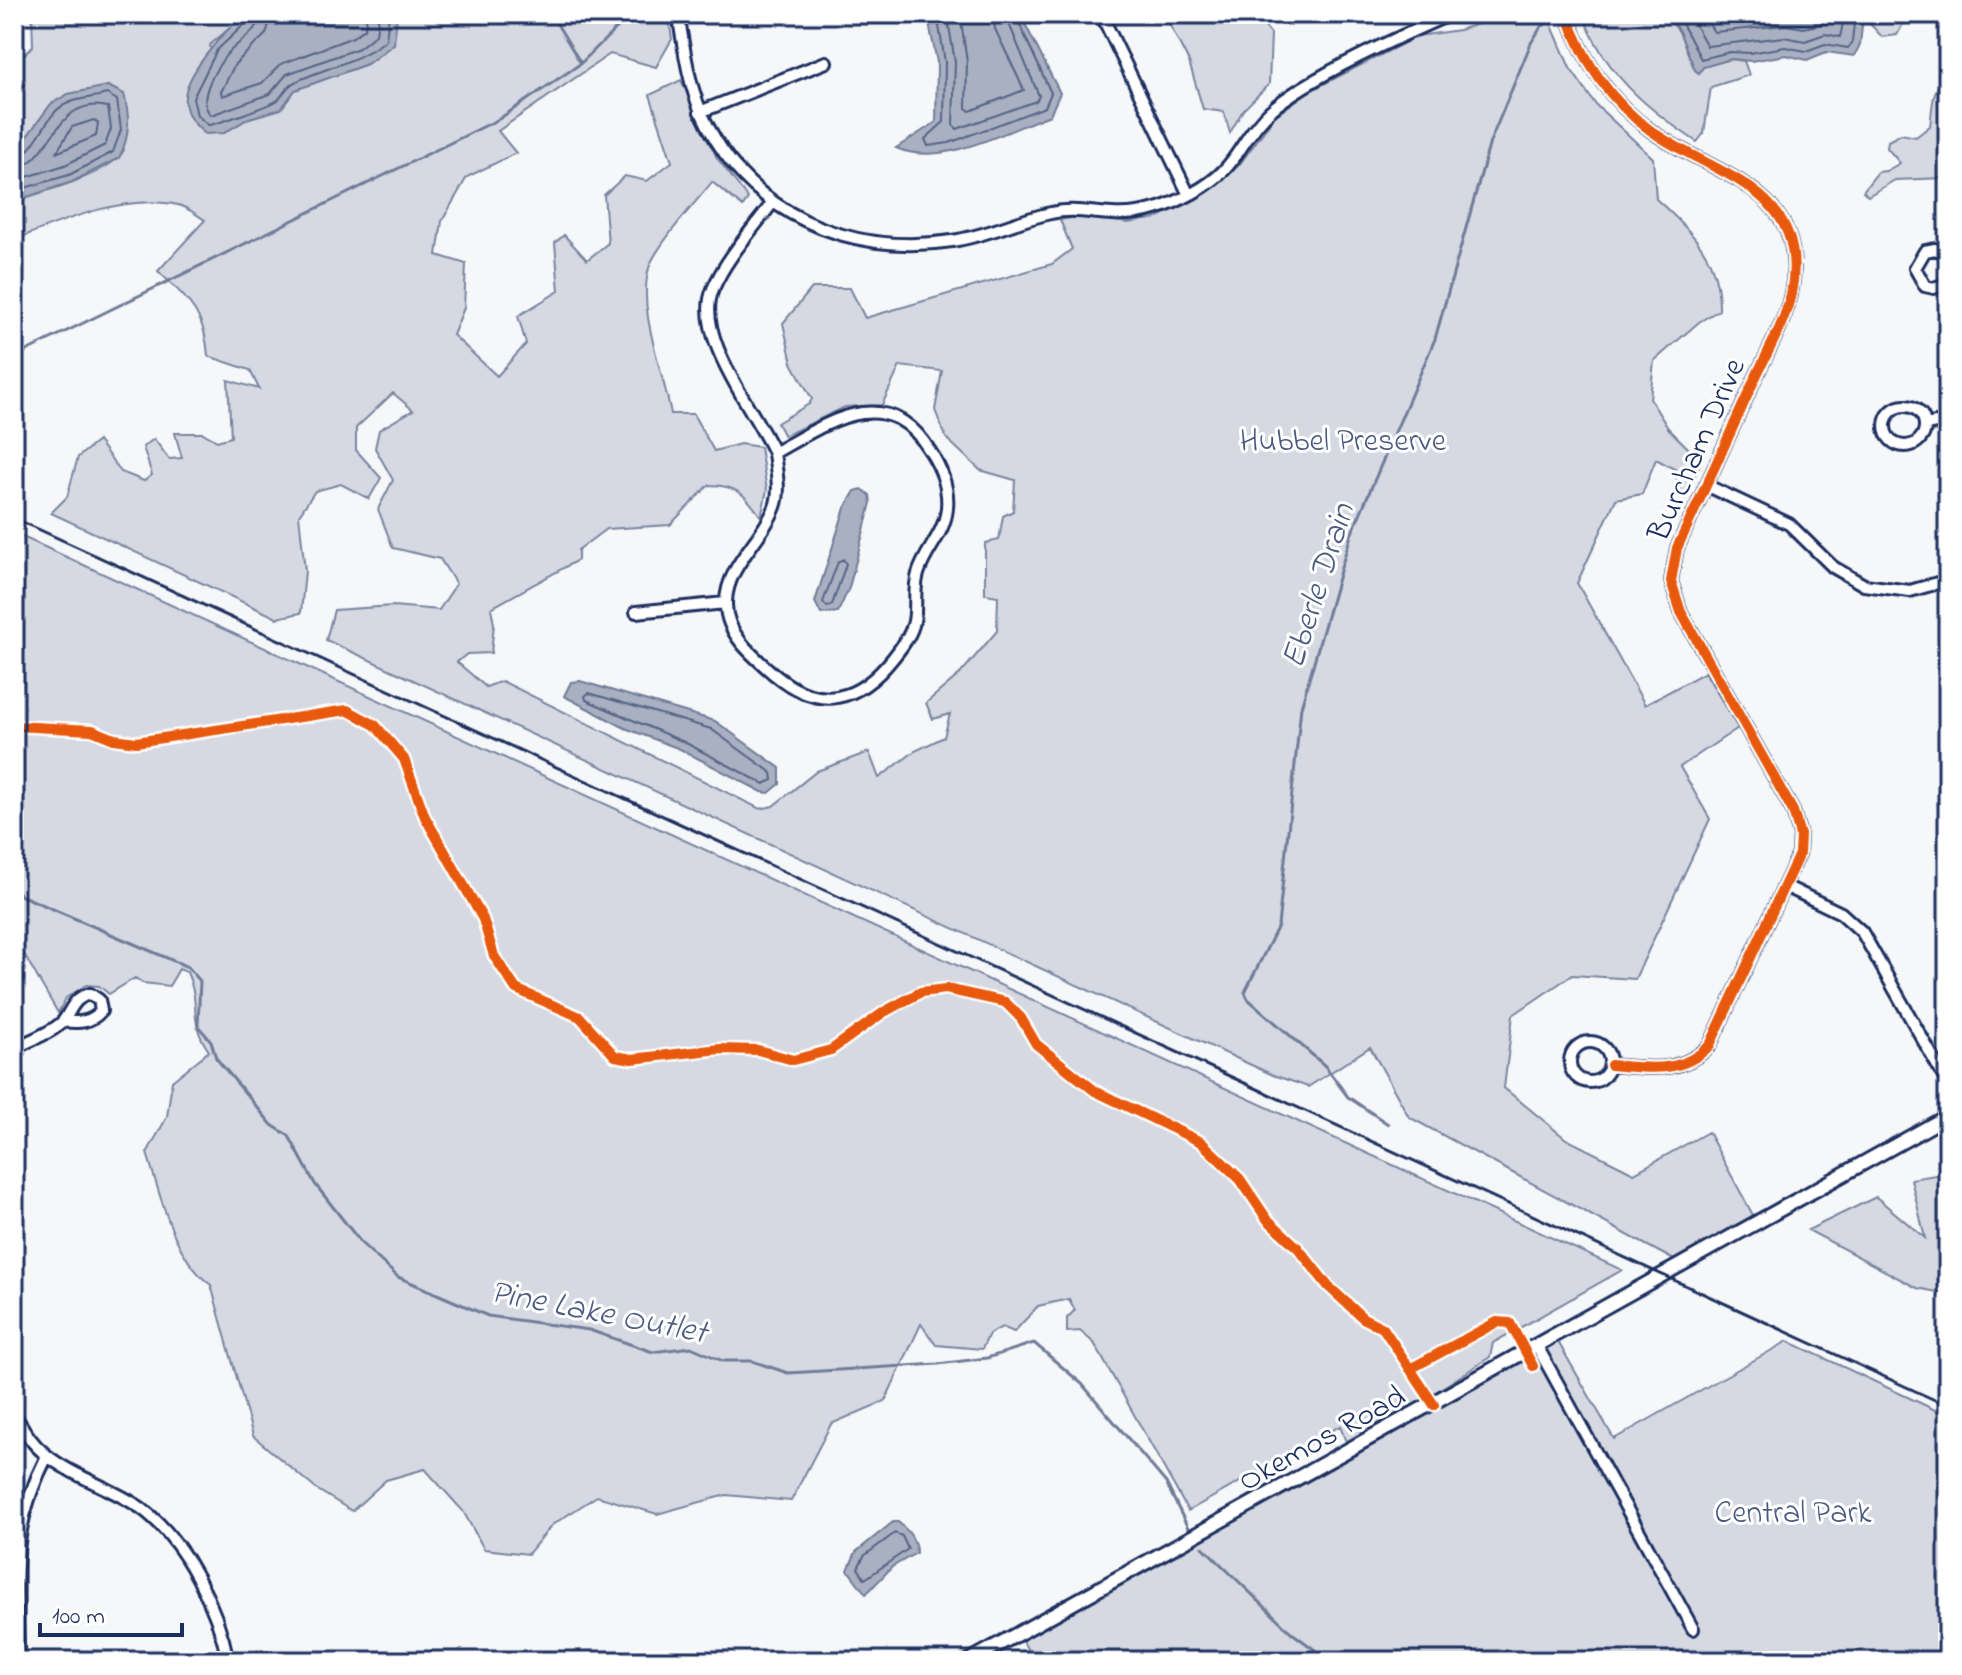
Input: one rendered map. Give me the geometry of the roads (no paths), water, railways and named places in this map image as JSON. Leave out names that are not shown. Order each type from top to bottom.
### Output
[{"type":"street","points":[[678,14],[700,112],[725,154],[773,202],[812,225],[845,238],[926,244],[978,236],[1067,210],[1112,214],[1153,210],[1189,195],[1230,168],[1269,113],[1291,96],[1435,17],[1451,14]]},
{"type":"street","points":[[1101,14],[1189,195]]},
{"type":"street","name":"Burcham Drive","points":[[1567,14],[1588,62],[1614,99],[1661,138],[1732,174],[1756,190],[1775,212],[1789,244],[1793,278],[1785,313],[1674,556],[1672,590],[1681,612],[1797,819],[1799,854],[1715,1038],[1704,1052],[1671,1068],[1611,1065]]},
{"type":"street","points":[[700,112],[826,62]]},
{"type":"street","points":[[773,202],[720,276],[708,305],[720,350],[774,453],[776,506],[733,576],[725,603],[734,632],[744,648],[801,694],[821,699],[841,697],[873,681],[895,656],[915,621],[917,578],[945,522],[947,508],[938,463],[909,426],[889,414],[866,412],[834,419],[774,453]]},
{"type":"street","points":[[1948,254],[1940,250],[1925,251],[1915,268],[1925,286],[1934,288],[1948,283]]},
{"type":"street","points":[[1901,406],[1918,410],[1925,425],[1919,441],[1903,446],[1888,437],[1885,427],[1887,415],[1901,406]]},
{"type":"street","points":[[1925,425],[1948,421]]},
{"type":"street","points":[[1706,485],[1789,524],[1833,567],[1864,585],[1910,591],[1948,580]]},
{"type":"street","points":[[636,612],[725,603]]},
{"type":"street","points":[[1785,886],[1841,913],[1862,932],[1948,1084]]},
{"type":"street","points":[[14,1049],[64,1021]]},
{"type":"street","name":"Burcham Drive","points":[[1593,1042],[1607,1050],[1611,1065],[1603,1078],[1587,1082],[1574,1074],[1570,1059],[1578,1046],[1593,1042]]},
{"type":"street","name":"Okemos Road","points":[[969,1661],[1948,1116]]},
{"type":"street","points":[[1537,1346],[1693,1629]]},
{"type":"street","points":[[14,1414],[47,1456],[140,1508],[160,1526],[202,1589],[222,1634],[228,1661]]},
{"type":"street","points":[[18,1661],[15,1549],[27,1502],[47,1456]]},
{"type":"water","points":[[246,14],[397,16],[394,44],[367,64],[295,90],[281,109],[249,118],[224,133],[205,134],[187,112],[186,91],[190,79],[207,54]]},
{"type":"water","points":[[927,14],[1020,14],[1060,93],[1050,115],[953,151],[914,153],[896,148],[936,122],[937,62]]},
{"type":"water","points":[[1665,14],[1861,14],[1863,17],[1860,45],[1854,56],[1826,52],[1807,60],[1786,55],[1751,61],[1731,59],[1703,67],[1699,73],[1679,31]]},
{"type":"water","points":[[108,86],[124,94],[127,111],[127,135],[119,158],[72,182],[18,200],[14,197],[14,154],[51,104],[68,94]]},
{"type":"water","points":[[862,489],[870,495],[871,503],[849,588],[838,612],[821,614],[815,602],[845,508],[855,491]]},
{"type":"water","points":[[580,681],[715,721],[780,768],[780,784],[769,793],[762,792],[680,749],[625,728],[564,696],[571,682]]},
{"type":"water","points":[[893,1522],[898,1522],[911,1535],[916,1553],[892,1567],[866,1594],[848,1570],[856,1552]]},
{"type":"waterway","points":[[551,14],[580,62]]},
{"type":"waterway","points":[[14,357],[499,119],[580,64],[631,14]]},
{"type":"waterway","name":"Eberle Drain","points":[[1917,14],[1948,23]]},
{"type":"waterway","name":"Eberle Drain","points":[[1388,1124],[1348,1097],[1325,1066],[1248,999],[1245,992],[1278,926],[1301,707],[1351,535],[1435,339],[1490,142],[1531,43],[1541,27],[1549,22]]},
{"type":"waterway","name":"Pine Lake Outlet","points":[[14,887],[20,895],[188,967],[200,981],[198,1026],[211,1041],[216,1058],[272,1125],[289,1136],[315,1184],[362,1244],[398,1277],[488,1316],[589,1330],[653,1352],[691,1347],[723,1361],[752,1361],[788,1373],[938,1364],[987,1358],[1034,1343],[1082,1384],[1166,1483],[1188,1528]]},
{"type":"waterway","name":"Pine Lake Outlet","points":[[1203,1547],[1292,1633],[1330,1661]]},
{"type":"railway","points":[[14,518],[1948,1406]]},
{"type":"park label","name":"Hubbel Preserve","points":[[1343,439]]},
{"type":"park label","name":"Central Park","points":[[1793,1511]]}]
